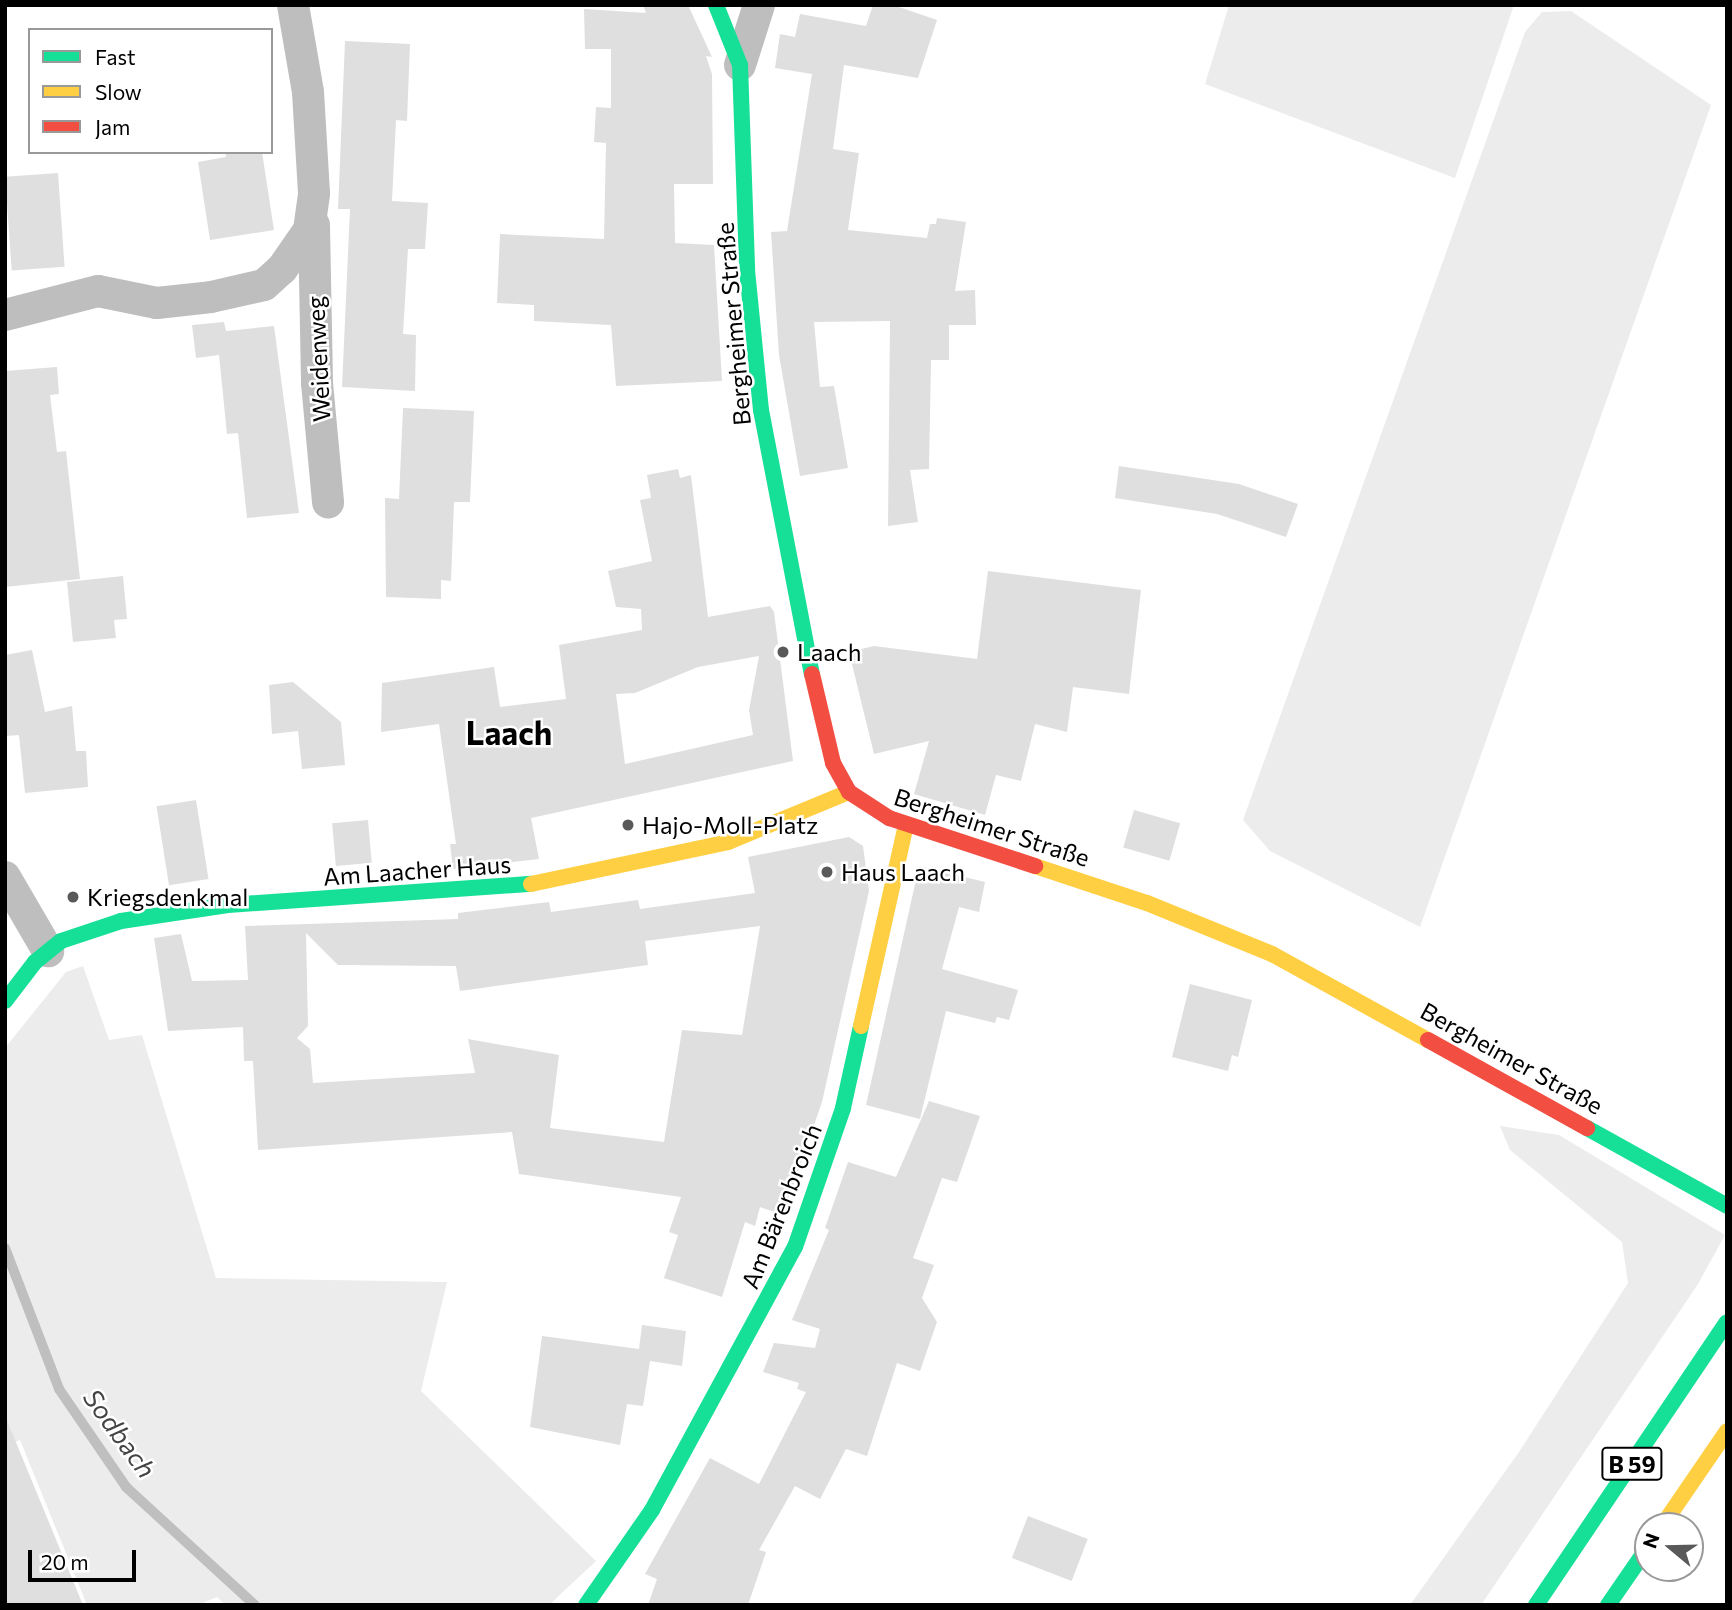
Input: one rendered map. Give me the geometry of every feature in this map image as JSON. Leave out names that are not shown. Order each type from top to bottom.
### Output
[{"type":"main road","name":"Bergheimer Straße","points":[[716,5],[740,65],[757,384],[821,722],[833,763],[849,792],[872,810],[906,824],[1147,903],[1272,954],[1727,1206]]},
{"type":"main road","name":"Am Laacher Haus","points":[[5,1001],[48,951],[87,931],[183,910],[515,887],[727,842],[849,792]]},
{"type":"main road","name":"Am Bärenbroich","points":[[586,1605],[652,1510],[795,1247],[843,1108],[906,824]]},
{"type":"main road","name":"B 59","points":[[1536,1605],[1727,1322]]},
{"type":"main road","name":"B 59","points":[[1672,1512],[1727,1432]]},
{"type":"main road","points":[[1608,1605],[1634,1567]]},
{"type":"street","name":"Weidenweg","points":[[293,5],[311,119],[317,383],[328,502]]},
{"type":"street","points":[[740,65],[759,5]]},
{"type":"street","name":"Weidenweg","points":[[5,315],[98,290],[157,303],[253,289],[290,261],[313,216]]},
{"type":"street","points":[[5,877],[48,951]]},
{"type":"shaded area","points":[[1229,5],[1514,5],[1455,178],[1205,84]]},
{"type":"shaded area","points":[[1571,11],[1711,105],[1420,927],[1270,851],[1243,820],[1525,32],[1542,12]]},
{"type":"shaded area","points":[[83,966],[109,1040],[142,1035],[216,1278],[447,1282],[421,1391],[596,1561],[549,1605],[225,1605],[217,1597],[198,1605],[87,1605],[20,1440],[5,1446],[5,1048],[66,972]]},
{"type":"shaded area","points":[[1500,1126],[1559,1135],[1725,1235],[1698,1284],[1481,1605],[1410,1605],[1519,1452],[1628,1283],[1622,1242],[1510,1150]]},
{"type":"building","points":[[643,5],[688,5],[712,57],[706,56],[712,74],[713,184],[674,184],[675,243],[714,245],[722,381],[616,386],[611,325],[534,321],[534,305],[497,303],[500,234],[604,239],[606,143],[594,142],[596,107],[611,108],[611,49],[585,49],[584,9],[646,13]]},
{"type":"building","points":[[873,5],[893,5],[937,20],[918,78],[844,65],[833,149],[859,153],[848,230],[927,238],[930,224],[936,224],[937,218],[966,222],[955,291],[975,290],[976,325],[949,325],[949,360],[931,360],[929,469],[910,470],[918,522],[888,526],[890,321],[814,322],[820,387],[834,386],[848,468],[800,476],[779,355],[771,232],[787,231],[812,74],[775,68],[780,34],[795,37],[800,14],[866,26]]},
{"type":"building","points":[[345,41],[410,44],[407,121],[396,120],[392,201],[428,203],[425,249],[408,249],[403,334],[416,335],[415,391],[342,387],[350,209],[338,209]]},
{"type":"building","points":[[225,154],[262,154],[274,230],[210,240],[198,162],[226,157]]},
{"type":"building","points":[[58,173],[65,267],[12,270],[5,177]]},
{"type":"building","points":[[224,322],[226,331],[274,326],[299,513],[247,518],[238,433],[227,434],[219,355],[196,358],[192,325]]},
{"type":"building","points":[[57,367],[59,394],[50,395],[57,452],[66,451],[80,579],[5,587],[5,371]]},
{"type":"building","points":[[403,408],[474,411],[470,502],[454,502],[451,581],[441,580],[441,599],[386,597],[385,498],[399,499]]},
{"type":"building","points":[[1119,466],[1239,484],[1298,504],[1286,537],[1217,514],[1115,498]]},
{"type":"building","points":[[678,469],[680,478],[691,475],[708,617],[770,606],[774,612],[793,761],[531,818],[539,859],[453,869],[450,844],[456,844],[439,724],[381,732],[382,683],[494,667],[500,707],[566,699],[559,645],[642,630],[641,609],[616,607],[608,571],[652,561],[640,500],[651,498],[647,475]],"holes":[[[759,656],[749,710],[753,735],[625,764],[616,694],[635,693],[698,667]]]},
{"type":"building","points":[[988,571],[1141,590],[1129,694],[1073,687],[1067,732],[1035,724],[1021,781],[996,775],[985,815],[914,794],[929,741],[874,754],[849,652],[874,646],[977,659]]},
{"type":"building","points":[[123,576],[127,619],[114,620],[116,638],[73,642],[67,582]]},
{"type":"building","points":[[32,650],[45,712],[72,706],[76,751],[86,751],[88,787],[25,793],[19,735],[5,736],[5,655]]},
{"type":"building","points":[[293,682],[341,722],[345,765],[302,769],[298,731],[272,734],[269,685]]},
{"type":"building","points":[[196,800],[209,879],[169,885],[156,806]]},
{"type":"building","points":[[1134,810],[1180,823],[1169,861],[1123,847]]},
{"type":"building","points":[[368,820],[372,863],[336,866],[332,823]]},
{"type":"building","points":[[849,837],[863,846],[869,891],[822,1102],[783,1215],[760,1207],[755,1226],[745,1222],[722,1297],[664,1278],[678,1235],[669,1232],[681,1197],[519,1174],[512,1132],[258,1150],[253,1061],[244,1061],[243,1027],[168,1031],[154,938],[181,934],[192,981],[248,980],[245,926],[458,919],[458,913],[549,902],[551,912],[638,900],[640,909],[755,893],[748,857]],"holes":[[[760,926],[742,1035],[682,1030],[664,1142],[550,1128],[559,1055],[468,1039],[475,1073],[313,1083],[310,1049],[297,1038],[308,1026],[306,933],[338,965],[456,966],[460,991],[648,965],[645,941]]]},
{"type":"building","points":[[919,866],[985,882],[979,912],[959,907],[942,969],[1018,990],[1009,1020],[997,1017],[995,1023],[946,1011],[920,1119],[866,1105]]},
{"type":"building","points":[[1190,984],[1252,1000],[1238,1057],[1232,1055],[1228,1071],[1172,1057]]},
{"type":"building","points":[[929,1101],[980,1116],[957,1182],[942,1178],[913,1258],[934,1265],[922,1298],[937,1322],[920,1371],[897,1363],[867,1456],[846,1449],[820,1499],[795,1486],[759,1550],[766,1552],[748,1605],[648,1605],[657,1579],[645,1574],[710,1458],[759,1484],[806,1392],[797,1389],[799,1383],[763,1372],[774,1343],[815,1348],[820,1329],[792,1320],[829,1230],[825,1228],[848,1162],[896,1177]]},
{"type":"building","points":[[642,1325],[686,1331],[682,1366],[650,1361],[643,1406],[627,1404],[620,1445],[530,1427],[542,1336],[639,1349]]},
{"type":"building","points":[[6,1418],[83,1605],[5,1605]]},
{"type":"building","points":[[1028,1516],[1088,1539],[1072,1581],[1012,1558]]},
{"type":"waterway","name":"Sodbach","points":[[5,1248],[59,1389],[126,1487],[255,1605]]},
{"type":"traffic: fast","points":[[716,5],[740,65],[747,270],[761,410],[812,674]]},
{"type":"traffic: fast","points":[[5,1001],[35,962],[61,941],[121,921],[228,905],[531,884]]},
{"type":"traffic: fast","points":[[586,1605],[652,1510],[795,1247],[843,1108],[861,1026]]},
{"type":"traffic: fast","points":[[1587,1128],[1727,1206]]},
{"type":"traffic: fast","points":[[1536,1605],[1727,1322]]},
{"type":"traffic: fast","points":[[1608,1605],[1634,1567]]},
{"type":"traffic: slow","points":[[531,884],[728,842],[849,792]]},
{"type":"traffic: slow","points":[[861,1026],[906,824]]},
{"type":"traffic: slow","points":[[1035,866],[1147,903],[1272,954],[1428,1040]]},
{"type":"traffic: slow","points":[[1672,1512],[1727,1431]]},
{"type":"traffic: jam","points":[[812,674],[833,763],[849,792],[889,818],[1035,866]]},
{"type":"traffic: jam","points":[[1428,1040],[1587,1128]]},
{"type":"place","name":"Laach","points":[[783,652]]},
{"type":"place","name":"Hajo-Moll-Platz","points":[[628,825]]},
{"type":"place","name":"Haus Laach","points":[[827,872]]},
{"type":"place","name":"Kriegsdenkmal","points":[[73,897]]},
{"type":"district","name":"Laach","points":[[509,732]]}]
